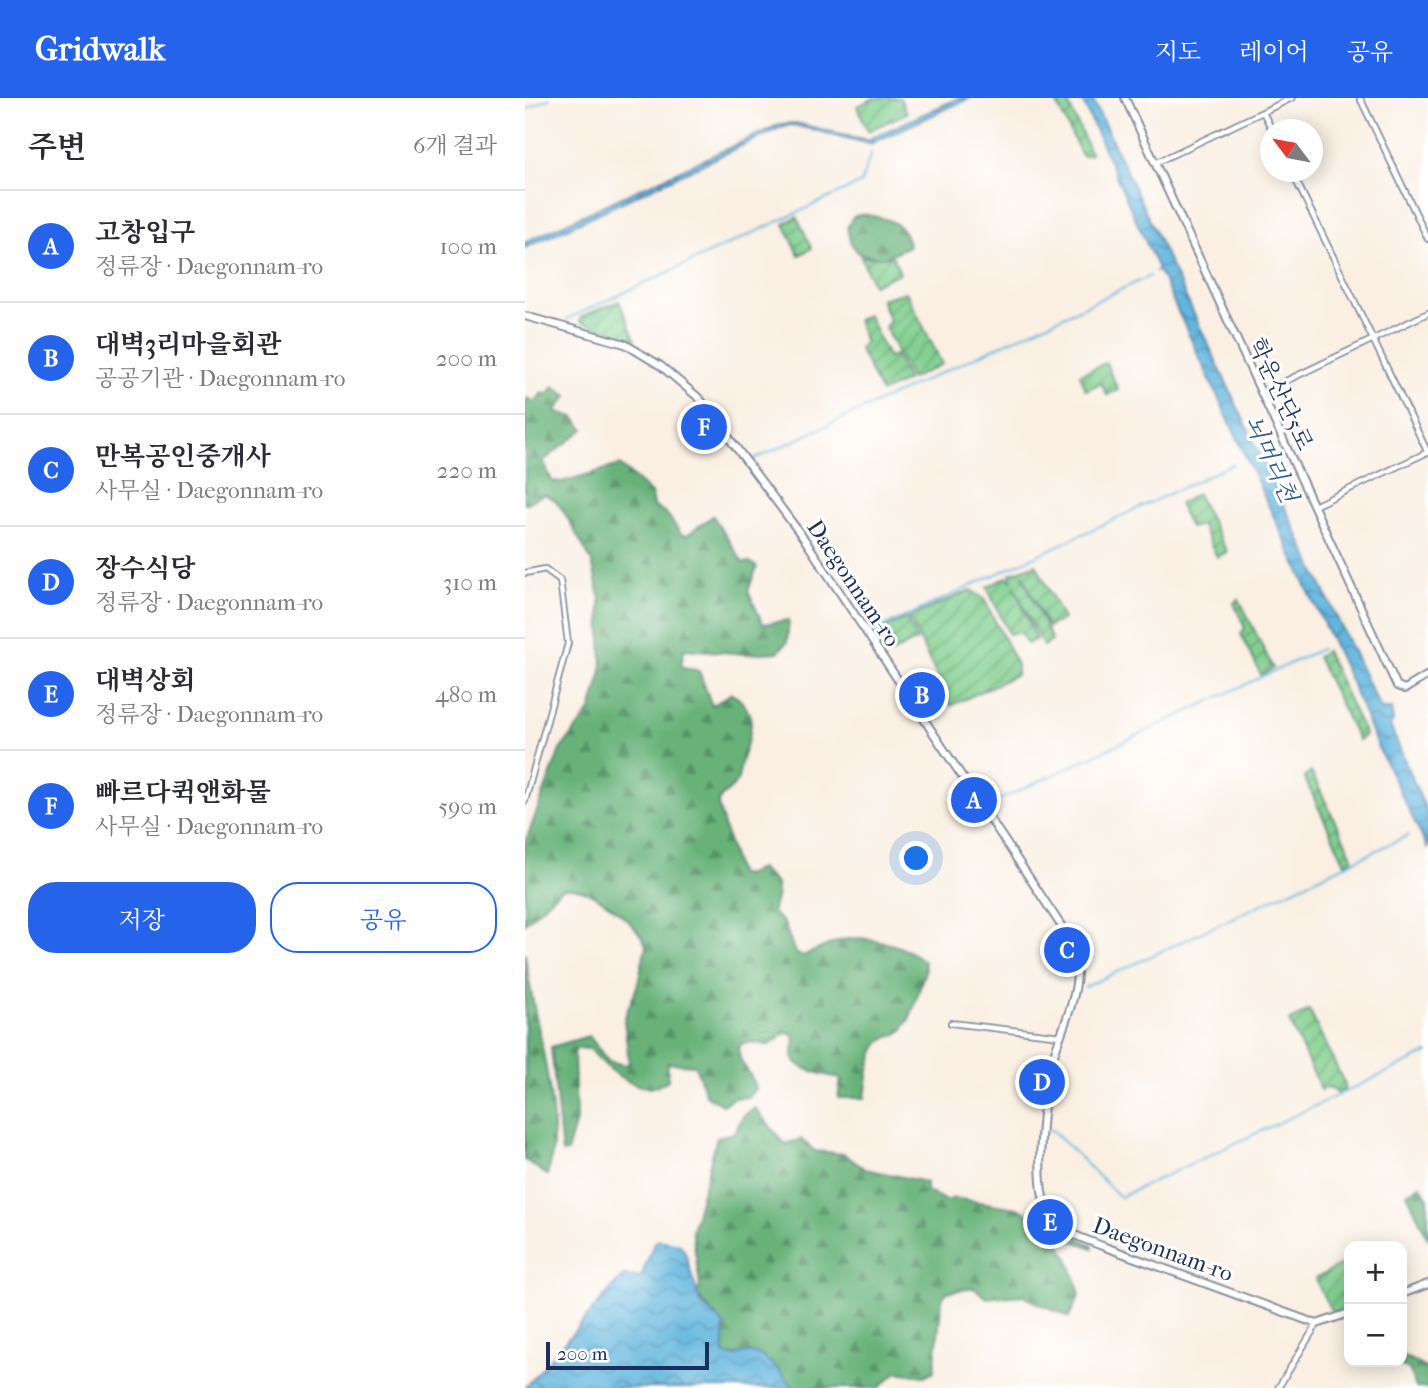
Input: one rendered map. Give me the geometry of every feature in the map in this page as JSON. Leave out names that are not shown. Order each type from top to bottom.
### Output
[{"type":"street","name":"학운산단5로","points":[[1125,98],[1397,686],[1405,689],[1428,675]]},
{"type":"street","points":[[1155,163],[1292,98]]},
{"type":"street","points":[[1360,98],[1428,239]]},
{"type":"street","points":[[1263,112],[1266,119]]},
{"type":"street","points":[[1297,182],[1428,453],[1314,506]]},
{"type":"street","points":[[1261,393],[1428,313]]},
{"type":"street","name":"Daegonnam-ro","points":[[525,316],[610,339],[645,355],[700,399],[834,582],[1066,933],[1073,951],[1076,977],[1048,1078],[1041,1168],[1042,1194],[1052,1219],[1073,1234],[1105,1247],[1317,1324]]},
{"type":"street","points":[[525,573],[545,569],[560,580],[569,638],[525,801]]},
{"type":"street","points":[[951,1023],[1061,1036]]},
{"type":"street","points":[[1407,1292],[1428,1284]]},
{"type":"street","points":[[1278,1388],[1317,1324],[1344,1314]]},
{"type":"green space","points":[[874,98],[900,98],[907,113],[868,131],[857,106]]},
{"type":"green space","points":[[1054,98],[1066,98],[1091,154],[1082,156]]},
{"type":"green space","points":[[862,214],[885,219],[898,226],[907,238],[909,246],[884,258],[859,254],[851,243],[847,228],[853,217]]},
{"type":"green space","points":[[797,217],[812,248],[799,255],[784,224]]},
{"type":"green space","points":[[861,257],[893,257],[900,273],[873,285]]},
{"type":"green space","points":[[906,292],[942,364],[911,379],[885,327],[890,321],[881,299]]},
{"type":"green space","points":[[619,301],[635,339],[580,322],[581,317]]},
{"type":"green space","points":[[868,315],[888,357],[896,355],[908,380],[881,393],[859,348],[865,343],[857,320]]},
{"type":"green space","points":[[1106,363],[1118,390],[1107,395],[1101,383],[1086,390],[1080,374]]},
{"type":"green space","points":[[554,386],[568,396],[555,411],[574,417],[584,429],[543,461],[552,481],[562,482],[620,465],[651,493],[653,506],[666,513],[682,535],[687,535],[713,516],[743,563],[750,562],[757,567],[748,591],[763,624],[789,620],[787,642],[778,652],[746,654],[684,649],[681,666],[699,671],[712,706],[732,693],[742,701],[747,710],[751,726],[738,779],[718,805],[738,874],[746,875],[760,869],[776,884],[777,894],[772,913],[784,923],[795,953],[802,956],[839,941],[860,938],[895,946],[924,961],[925,971],[907,1023],[899,1033],[884,1039],[875,1050],[865,1098],[838,1098],[841,1078],[814,1072],[795,1062],[795,1039],[791,1033],[784,1034],[769,1045],[747,1042],[740,1045],[740,1057],[755,1089],[748,1097],[734,1098],[722,1105],[706,1095],[695,1065],[668,1063],[668,1080],[658,1086],[647,1087],[625,1080],[590,1049],[577,1048],[574,1053],[576,1121],[567,1152],[562,1153],[551,1047],[589,1036],[608,1061],[625,1065],[629,1063],[624,1019],[637,987],[646,946],[633,926],[609,905],[596,897],[570,888],[560,890],[525,923],[525,843],[560,750],[591,710],[602,671],[600,598],[592,562],[555,500],[544,494],[525,504],[525,402],[528,398],[535,402],[542,393],[546,395]]},
{"type":"green space","points":[[1197,494],[1227,552],[1217,557],[1201,525],[1190,528],[1179,504]]},
{"type":"green space","points":[[1036,564],[1063,619],[1048,627],[1022,574],[1052,641],[1043,646],[1014,586],[1036,639],[1027,644],[1020,632],[1009,634],[987,587],[1007,577],[1011,581],[1010,574]]},
{"type":"green space","points":[[971,590],[984,599],[1017,665],[1017,674],[951,706],[909,617]]},
{"type":"green space","points":[[1239,599],[1273,668],[1261,675],[1241,634],[1245,628],[1234,603]]},
{"type":"green space","points":[[906,618],[917,640],[890,654],[875,633]]},
{"type":"green space","points":[[1326,651],[1365,735],[1358,740],[1317,657]]},
{"type":"green space","points":[[1311,772],[1353,858],[1345,863],[1304,777]]},
{"type":"green space","points":[[525,952],[551,1097],[552,1153],[547,1175],[525,1160]]},
{"type":"green space","points":[[1309,1010],[1345,1085],[1344,1090],[1337,1093],[1330,1087],[1321,1090],[1289,1021]]},
{"type":"green space","points":[[755,1108],[785,1144],[801,1139],[815,1151],[844,1154],[865,1169],[926,1182],[926,1191],[947,1201],[954,1198],[1017,1208],[1093,1245],[1093,1248],[1056,1235],[1070,1263],[1080,1294],[1069,1317],[1024,1295],[987,1298],[974,1288],[947,1292],[942,1299],[934,1371],[924,1376],[897,1372],[879,1388],[795,1388],[767,1361],[749,1352],[740,1356],[726,1355],[723,1352],[719,1320],[697,1295],[700,1285],[692,1230],[717,1137],[734,1133],[744,1115]]},
{"type":"green space","points":[[1420,1185],[1428,1197],[1428,1239],[1407,1193]]},
{"type":"green space","points":[[1344,1263],[1344,1308],[1333,1314],[1315,1279]]},
{"type":"green space","points":[[1407,1358],[1428,1369],[1428,1388],[1416,1388],[1409,1369],[1404,1367],[1407,1367]]},
{"type":"water","points":[[958,98],[970,98],[870,144],[793,125],[784,126],[525,248],[525,242],[780,124],[796,123],[867,140]]},
{"type":"water","points":[[1081,98],[1092,98],[1372,692],[1381,709],[1391,709],[1393,721],[1390,726],[1428,815],[1428,849],[1375,741],[1351,682],[1160,273],[1156,271],[1158,269]]},
{"type":"water","points":[[659,1240],[679,1244],[684,1250],[700,1302],[724,1325],[724,1354],[757,1354],[769,1361],[795,1388],[525,1388],[619,1280],[624,1276],[641,1277],[654,1243]]},
{"type":"waterway","points":[[525,110],[550,98]]},
{"type":"waterway","points":[[567,319],[861,183],[871,153]]},
{"type":"waterway","points":[[755,459],[1150,276]]},
{"type":"waterway","points":[[874,631],[1233,464]]},
{"type":"waterway","points":[[991,804],[1321,649]]},
{"type":"waterway","points":[[1085,987],[1409,835]]},
{"type":"waterway","points":[[1047,1129],[1053,1131],[1120,1197],[1428,1053]]},
{"type":"place","name":"빠르다퀵앤화물","points":[[704,427]]},
{"type":"place","name":"대벽3리마을회관","points":[[922,695]]},
{"type":"place","name":"고창입구","points":[[974,800]]},
{"type":"place","name":"만복공인중개사","points":[[1067,950]]},
{"type":"place","name":"장수식당","points":[[1042,1082]]},
{"type":"place","name":"대벽상회","points":[[1050,1222]]},
{"type":"water label","name":"뇌머리천","points":[[1271,459]]}]
